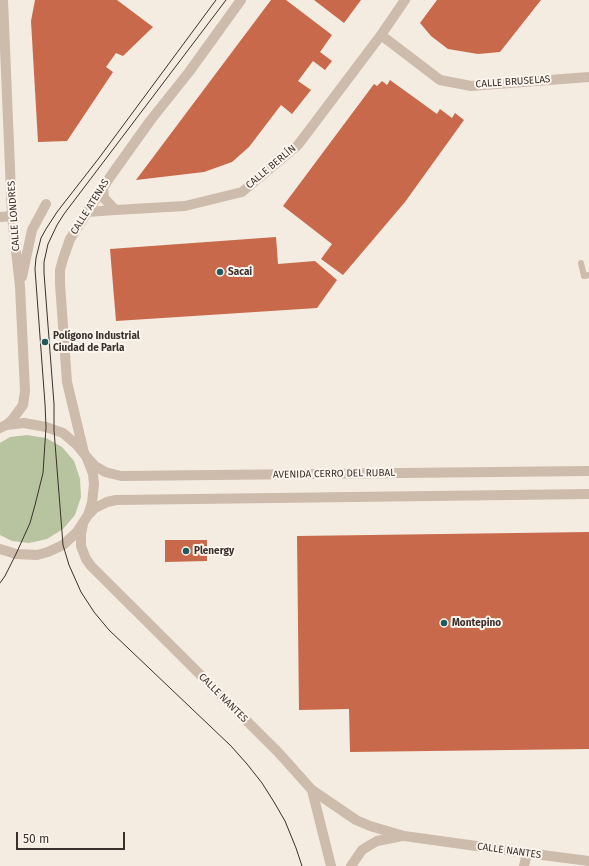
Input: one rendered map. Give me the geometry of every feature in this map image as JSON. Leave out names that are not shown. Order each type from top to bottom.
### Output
[{"type":"street","name":"CALLE LONDRES","points":[[3,0],[12,216],[20,286],[25,391],[23,405],[12,420],[3,426]]},
{"type":"street","name":"CALLE ATENAS","points":[[85,455],[67,382],[60,277],[63,259],[70,239],[103,187],[150,121],[189,72],[242,0]]},
{"type":"street","name":"CALLE BERLÍN","points":[[87,212],[185,206],[242,192],[298,145],[405,0]]},
{"type":"street","name":"CALLE BRUSELAS","points":[[381,34],[440,80],[471,86],[589,77]]},
{"type":"street","points":[[103,187],[104,198],[115,210]]},
{"type":"street","points":[[20,286],[32,230],[46,204]]},
{"type":"street","points":[[0,217],[12,216]]},
{"type":"street","points":[[3,426],[24,424],[36,425],[63,433],[70,438],[85,455]]},
{"type":"street","name":"AVENIDA CERRO DEL RUBAL","points":[[85,455],[95,466],[104,472],[121,476],[589,471]]},
{"type":"street","name":"CALLE NANTES","points":[[85,455],[93,474],[94,484],[92,503],[81,534],[81,546],[86,559],[91,566],[278,752],[312,790],[356,820],[370,826],[404,836],[527,854],[589,861]]},
{"type":"street","points":[[0,549],[16,554],[28,555],[37,555],[48,552],[67,542],[77,532],[95,508],[107,502],[116,500],[589,494]]},
{"type":"street","points":[[312,790],[331,866]]},
{"type":"street","name":"CALLE NANTES","points":[[351,866],[362,850],[370,844],[377,841],[404,836]]},
{"type":"street","points":[[524,866],[527,854]]},
{"type":"lane","points":[[581,263],[584,276],[589,275]]},
{"type":"green space","points":[[27,435],[46,438],[62,447],[74,461],[80,479],[81,497],[75,515],[63,529],[47,539],[29,543],[12,541],[0,535],[0,443],[10,437]]},
{"type":"building","points":[[35,0],[117,0],[153,27],[123,56],[116,53],[106,67],[113,72],[67,141],[38,142],[31,21]]},
{"type":"building","points":[[271,0],[286,0],[332,35],[320,52],[332,61],[325,70],[313,61],[298,81],[311,90],[292,114],[281,105],[249,147],[232,162],[204,172],[136,180]]},
{"type":"building","points":[[314,0],[361,0],[344,23]]},
{"type":"building","points":[[437,0],[541,0],[500,52],[478,54],[448,49],[431,36],[420,23]]},
{"type":"building","points":[[390,80],[437,114],[440,109],[452,118],[455,113],[464,120],[405,202],[343,275],[321,259],[332,244],[283,206],[374,84],[377,86],[382,81],[387,85]]},
{"type":"building","name":"Sacai","points":[[276,237],[278,264],[315,261],[337,280],[317,308],[116,321],[110,249]]},
{"type":"building","name":"Montepino","points":[[589,532],[589,749],[350,752],[349,709],[299,710],[297,536]]},
{"type":"building","name":"Plenergy","points":[[165,540],[207,540],[207,561],[165,562]]},
{"type":"tram line","points":[[0,583],[5,576],[30,523],[43,473],[46,427],[35,269],[41,238],[57,212],[216,0]]},
{"type":"tram line","points":[[226,0],[64,214],[48,244],[44,262],[44,273],[63,545],[69,565],[81,592],[94,612],[109,630],[231,746],[262,783],[285,821],[302,866]]},
{"type":"place","name":"Sacai","points":[[220,272]]},
{"type":"place","name":"Polígono Industrial Ciudad de Parla","points":[[45,342]]},
{"type":"place","name":"Plenergy","points":[[186,551]]},
{"type":"place","name":"Montepino","points":[[444,623]]}]
